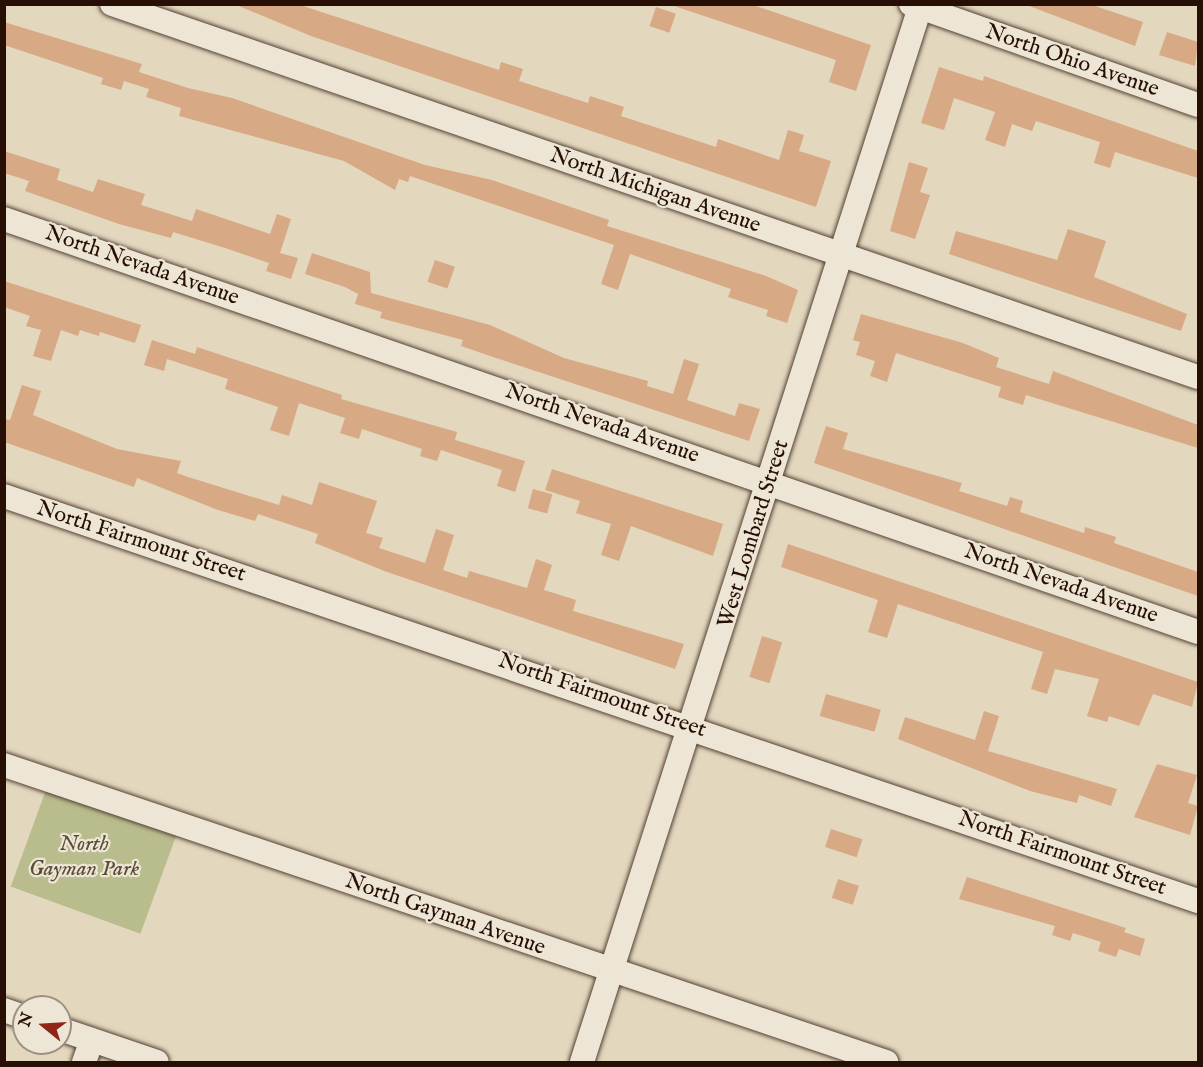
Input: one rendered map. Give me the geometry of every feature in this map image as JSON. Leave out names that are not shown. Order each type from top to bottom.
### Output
[{"type":"street","name":"North Michigan Avenue","points":[[112,4],[1198,377]]},
{"type":"street","name":"West Lombard Street","points":[[582,1062],[771,482],[917,6]]},
{"type":"street","name":"North Ohio Avenue","points":[[917,6],[1198,105]]},
{"type":"street","name":"North Nevada Avenue","points":[[4,219],[771,482],[1198,632]]},
{"type":"street","name":"North Fairmount Street","points":[[4,496],[692,726],[1198,901]]},
{"type":"street","name":"North Gayman Avenue","points":[[4,765],[612,972],[886,1062]]},
{"type":"street","points":[[72,1038],[88,1051],[157,1062]]},
{"type":"green space","name":"North Gayman Park","points":[[47,787],[177,834],[140,934],[11,887]]},
{"type":"building","points":[[234,4],[297,4],[499,70],[501,62],[523,69],[519,81],[588,103],[590,96],[624,107],[621,116],[716,147],[718,139],[779,160],[788,130],[804,135],[799,151],[831,161],[816,207],[311,36]]},
{"type":"building","points":[[668,4],[750,4],[871,45],[856,91],[829,82],[836,60]]},
{"type":"building","points":[[1024,4],[1089,4],[1143,22],[1135,46]]},
{"type":"building","points":[[656,7],[676,14],[669,33],[649,26]]},
{"type":"building","points":[[4,22],[142,64],[139,72],[188,88],[232,98],[425,165],[492,180],[609,220],[607,226],[766,276],[798,290],[787,323],[766,316],[768,310],[728,297],[731,289],[630,254],[618,290],[601,284],[614,245],[410,176],[408,182],[399,179],[395,190],[344,161],[179,116],[181,108],[146,97],[149,89],[124,81],[121,90],[101,84],[103,78],[4,45]]},
{"type":"building","points":[[1167,32],[1198,42],[1195,66],[1159,55]]},
{"type":"building","points":[[939,67],[983,81],[984,76],[1198,151],[1198,178],[1115,152],[1110,168],[1094,163],[1100,142],[1036,121],[1032,131],[1012,124],[1005,147],[985,140],[995,112],[954,98],[944,130],[921,123]]},
{"type":"building","points":[[4,151],[60,169],[57,180],[93,192],[98,179],[145,194],[141,205],[192,221],[196,209],[270,234],[277,214],[291,219],[280,253],[298,258],[291,279],[266,271],[269,263],[225,248],[173,232],[171,238],[119,224],[25,191],[29,181],[4,173]]},
{"type":"building","points":[[909,162],[928,168],[920,192],[930,195],[915,239],[890,231]]},
{"type":"building","points":[[1068,229],[1106,241],[1094,277],[1187,314],[1181,331],[949,254],[956,231],[1057,260]]},
{"type":"building","points":[[312,253],[370,272],[371,293],[490,325],[564,358],[648,381],[647,386],[673,394],[684,359],[699,364],[687,400],[735,416],[739,403],[760,409],[749,441],[461,346],[463,340],[380,318],[382,312],[355,304],[358,294],[345,287],[305,274]]},
{"type":"building","points":[[435,260],[455,267],[447,289],[428,282]]},
{"type":"building","points":[[4,281],[141,325],[135,343],[100,332],[99,336],[80,330],[78,336],[61,330],[51,361],[33,356],[41,330],[26,326],[30,316],[4,307]]},
{"type":"building","points":[[861,314],[963,343],[999,358],[996,367],[1049,384],[1053,371],[1198,425],[1198,448],[1026,395],[1023,405],[998,397],[1001,387],[896,353],[887,382],[870,376],[875,361],[856,355],[860,342],[853,340]]},
{"type":"building","points":[[152,340],[195,354],[197,347],[342,395],[341,399],[457,432],[455,440],[525,461],[515,492],[497,486],[502,470],[441,450],[437,461],[420,456],[422,449],[362,429],[359,439],[340,433],[345,418],[299,403],[289,436],[270,430],[278,407],[225,389],[228,379],[167,359],[164,371],[144,365]]},
{"type":"building","points":[[22,385],[41,391],[33,415],[117,449],[181,461],[177,473],[185,476],[279,505],[282,495],[312,505],[319,482],[377,501],[366,533],[383,538],[379,548],[425,563],[436,529],[454,535],[443,570],[467,578],[469,571],[527,588],[536,559],[552,565],[544,590],[576,600],[573,611],[684,644],[675,669],[387,572],[315,543],[318,534],[258,514],[255,521],[218,510],[137,478],[134,487],[4,442],[4,419],[10,420]]},
{"type":"building","points":[[826,426],[848,433],[843,449],[962,483],[959,491],[1007,506],[1010,497],[1023,501],[1020,512],[1084,533],[1085,527],[1116,537],[1114,543],[1198,572],[1198,596],[814,463]]},
{"type":"building","points":[[552,469],[723,524],[713,556],[631,526],[619,561],[601,555],[611,524],[576,513],[580,501],[545,490]]},
{"type":"building","points":[[533,489],[552,494],[547,513],[528,508]]},
{"type":"building","points":[[788,544],[1198,682],[1192,707],[1153,694],[1139,726],[1109,716],[1107,722],[1087,716],[1099,679],[1055,669],[1047,694],[1031,689],[1043,652],[898,604],[887,638],[868,632],[878,600],[781,567]]},
{"type":"building","points":[[762,636],[782,642],[770,683],[749,677]]},
{"type":"building","points":[[826,694],[881,710],[874,732],[820,716]]},
{"type":"building","points":[[984,711],[999,716],[988,751],[1117,789],[1111,806],[1079,795],[1077,803],[1030,791],[898,739],[905,717],[975,740]]},
{"type":"building","points":[[1157,764],[1197,775],[1188,803],[1198,806],[1190,835],[1134,817]]},
{"type":"building","points":[[831,829],[862,839],[857,857],[825,847]]},
{"type":"building","points":[[967,877],[1126,928],[1124,932],[1145,939],[1140,956],[1119,949],[1116,957],[1098,951],[1101,942],[1073,933],[1070,941],[1052,935],[1055,926],[959,899]]},
{"type":"building","points":[[838,879],[859,886],[853,905],[832,898]]}]
